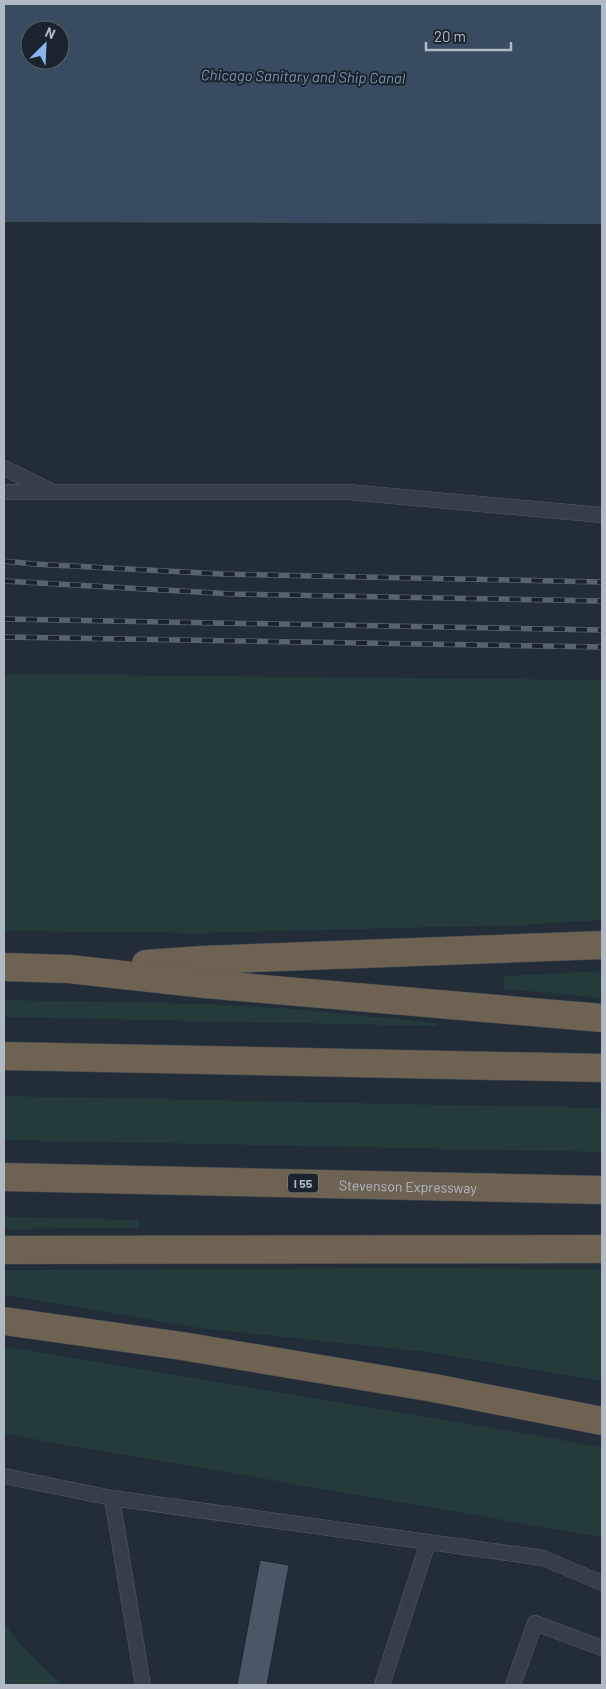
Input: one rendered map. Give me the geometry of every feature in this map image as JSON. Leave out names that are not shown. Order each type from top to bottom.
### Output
[{"type":"highway","points":[[70,969],[202,960],[602,945]]},
{"type":"highway","points":[[4,967],[70,969],[205,984],[602,1018]]},
{"type":"highway","points":[[4,1056],[602,1068]]},
{"type":"highway","name":"Stevenson Expressway","points":[[4,1177],[602,1190]]},
{"type":"highway","points":[[4,1250],[602,1249]]},
{"type":"highway","points":[[4,1320],[182,1346],[434,1388],[602,1421]]},
{"type":"lane","points":[[4,468],[52,492]]},
{"type":"lane","points":[[4,492],[348,492],[602,515]]},
{"type":"lane","points":[[4,1476],[112,1498],[543,1558],[602,1583]]},
{"type":"lane","points":[[112,1498],[143,1685]]},
{"type":"lane","points":[[382,1685],[428,1542]]},
{"type":"lane","points":[[513,1685],[535,1623],[602,1648]]},
{"type":"green space","points":[[4,674],[602,680],[602,920],[522,925],[200,933],[4,931]]},
{"type":"green space","points":[[602,971],[602,998],[504,989],[504,976]]},
{"type":"green space","points":[[4,1000],[205,1004],[282,1008],[437,1023],[437,1026],[4,1017]]},
{"type":"green space","points":[[4,1096],[602,1108],[602,1152],[4,1140]]},
{"type":"green space","points":[[4,1217],[139,1220],[139,1228],[4,1229]]},
{"type":"green space","points":[[602,1269],[602,1381],[436,1353],[199,1328],[4,1295],[4,1270]]},
{"type":"green space","points":[[4,1346],[602,1447],[602,1537],[4,1434]]},
{"type":"green space","points":[[4,1622],[23,1647],[62,1685],[4,1685]]},
{"type":"water","name":"Chicago Sanitary and Ship Canal","points":[[4,4],[602,4],[602,224],[4,222]]},
{"type":"building","points":[[260,1560],[289,1565],[267,1685],[237,1685]]},
{"type":"railway","points":[[4,561],[222,574],[602,582]]},
{"type":"railway","points":[[4,581],[233,594],[602,601]]},
{"type":"railway","points":[[4,619],[602,630]]},
{"type":"railway","points":[[4,637],[602,647]]}]
